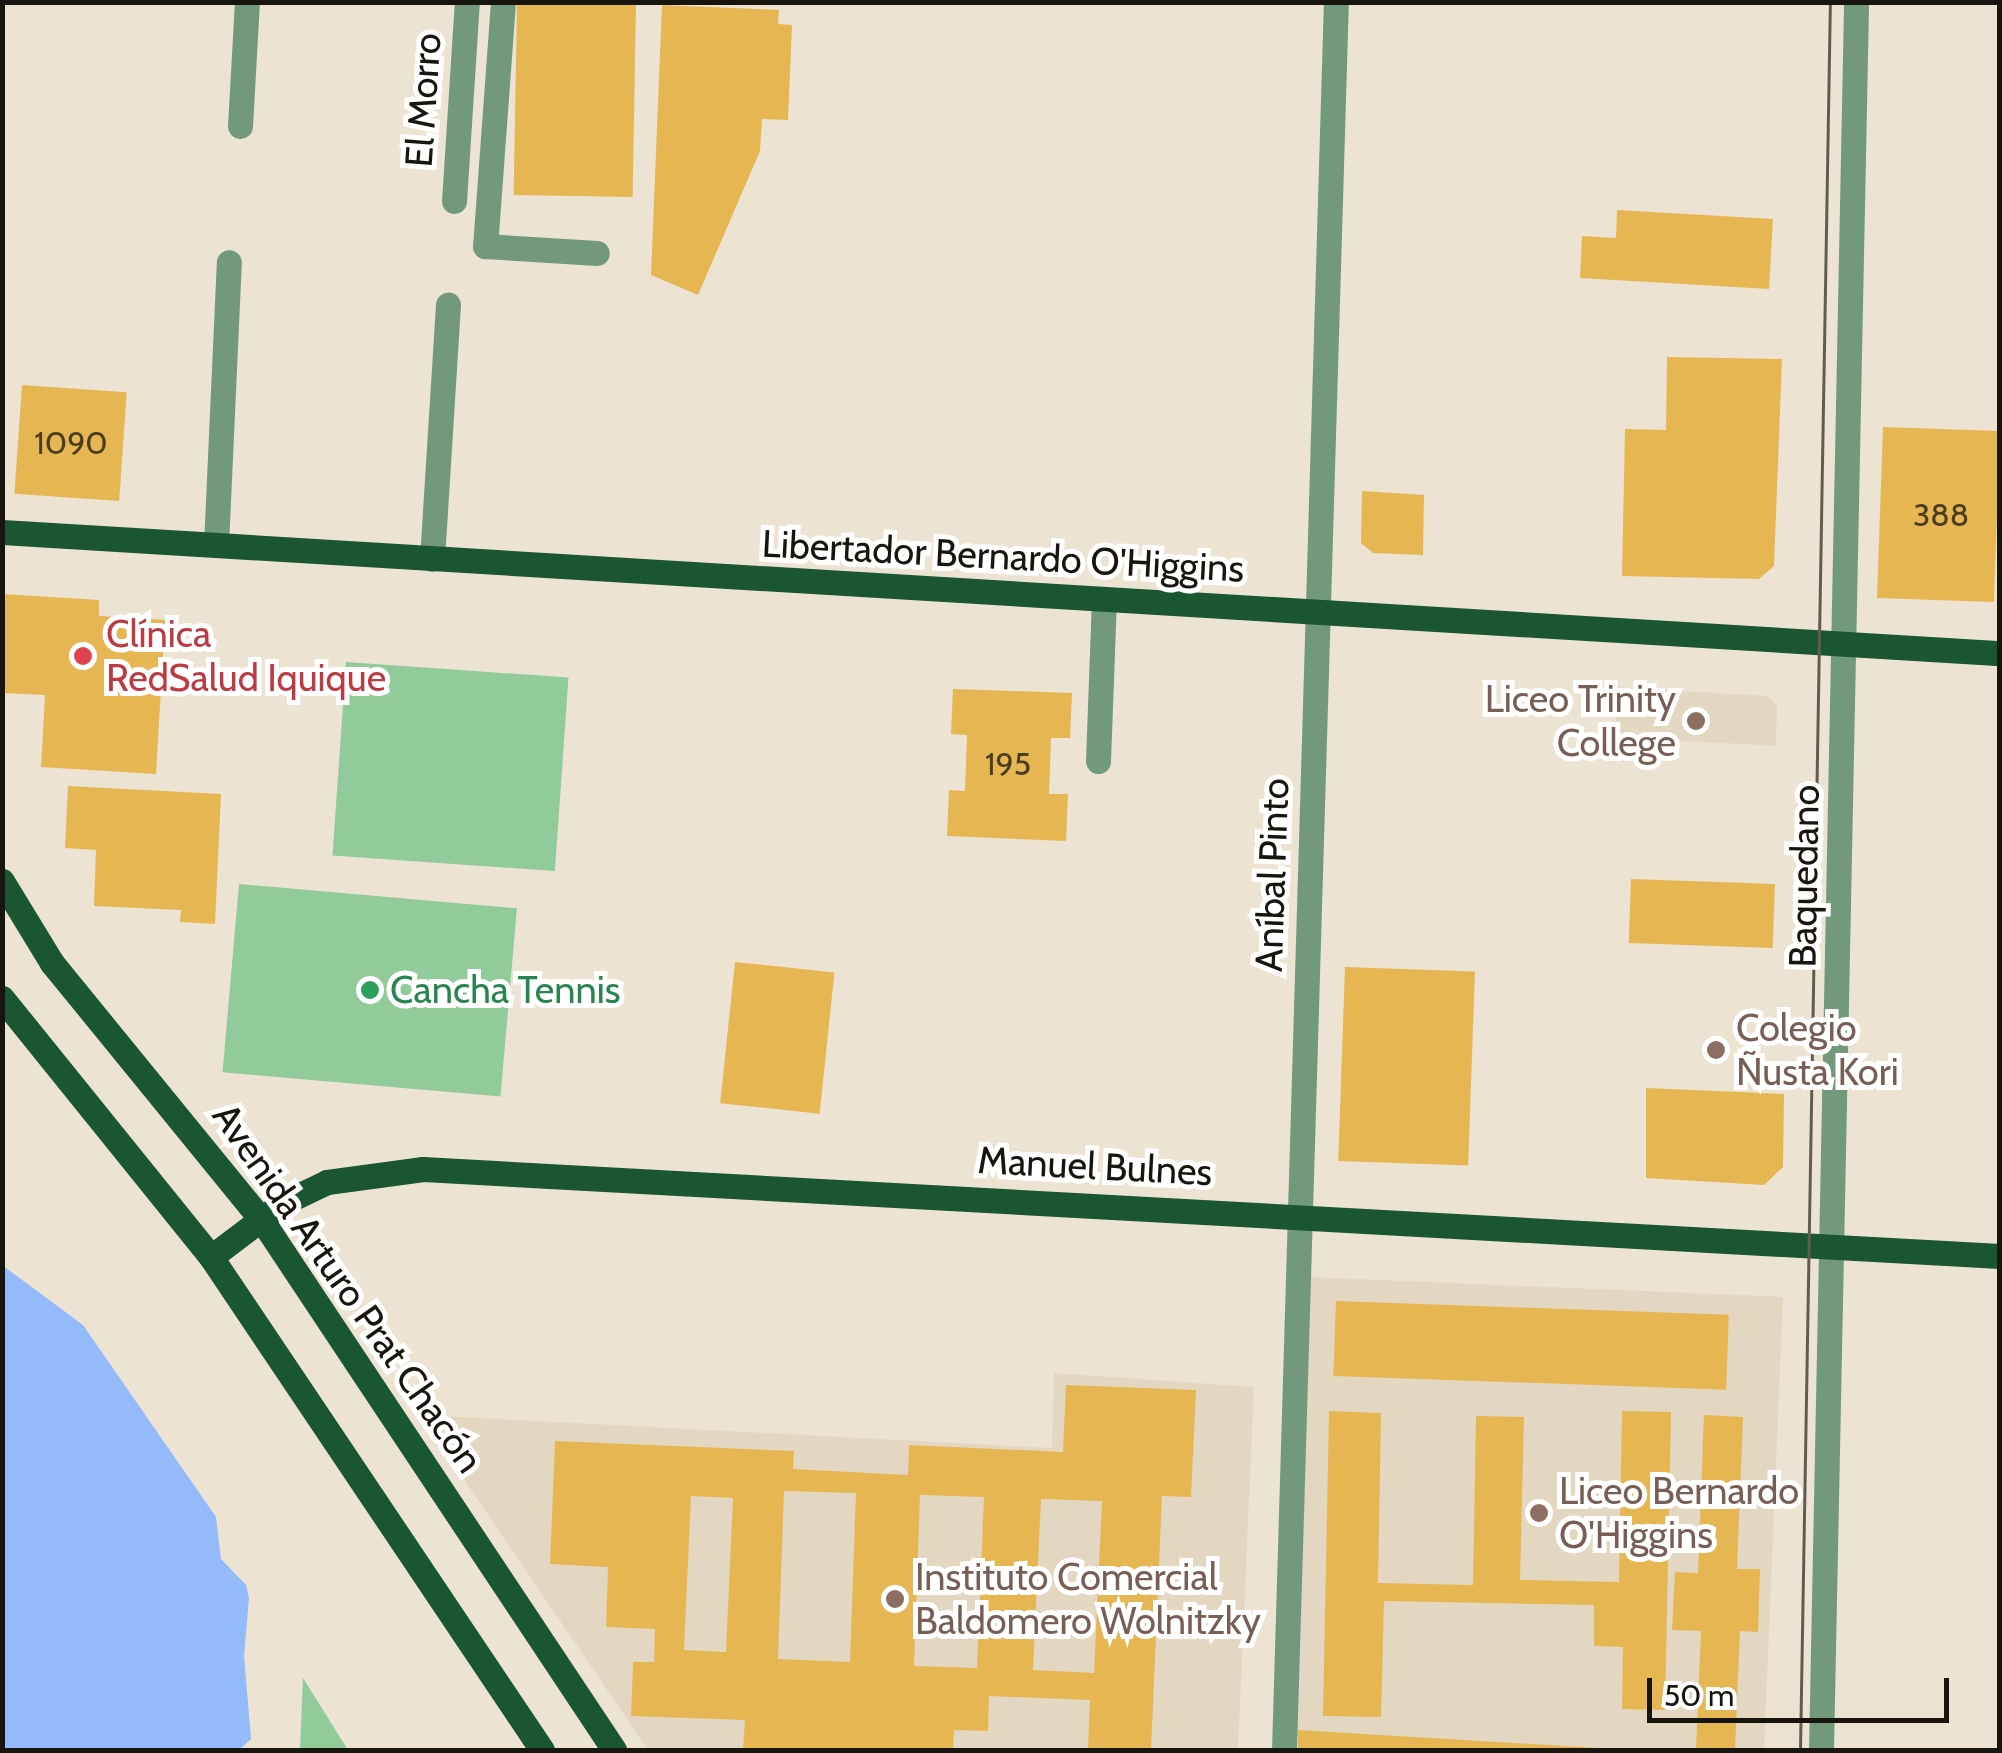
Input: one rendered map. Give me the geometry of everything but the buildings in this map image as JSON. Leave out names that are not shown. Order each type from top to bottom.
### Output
[{"type":"main road","name":"Libertador Bernardo O'Higgins","points":[[2,532],[2000,654]]},
{"type":"main road","name":"Avenida Arturo Prat Chacón","points":[[2,882],[52,963],[260,1218],[614,1750]]},
{"type":"main road","points":[[2,998],[211,1256],[542,1750]]},
{"type":"main road","name":"Manuel Bulnes","points":[[211,1256],[260,1218],[327,1182],[423,1168],[2000,1256]]},
{"type":"street","points":[[240,126],[247,2]]},
{"type":"street","name":"El Morro","points":[[454,201],[467,2]]},
{"type":"street","points":[[503,2],[485,246],[598,253]]},
{"type":"street","name":"Aníbal Pinto","points":[[1284,1750],[1336,2]]},
{"type":"street","name":"Baquedano","points":[[1822,1750],[1856,2]]},
{"type":"street","points":[[216,546],[229,262]]},
{"type":"street","points":[[432,559],[448,305]]},
{"type":"street","points":[[1098,761],[1104,600]]},
{"type":"shaded area","name":"Liceo Trinity College","points":[[1616,687],[1767,696],[1777,706],[1776,746],[1616,737]]},
{"type":"shaded area","name":"Liceo Bernardo O'Higgins","points":[[1310,1277],[1783,1297],[1764,1750],[1611,1750],[1298,1730]]},
{"type":"shaded area","name":"Instituto Comercial Baldomero Wolnitzky","points":[[1054,1373],[1254,1387],[1238,1750],[648,1750],[420,1415],[1052,1448]]},
{"type":"green space","name":"Cancha Tennis","points":[[346,662],[568,678],[555,871],[332,856]]},
{"type":"green space","name":"Cancha Tennis","points":[[239,884],[517,908],[500,1097],[223,1072]]},
{"type":"green space","points":[[303,1678],[348,1750],[300,1750]]},
{"type":"water","points":[[2,1265],[83,1325],[216,1517],[221,1559],[246,1585],[249,1598],[244,1656],[251,1739],[239,1750],[3,1750]]},
{"type":"tram line","points":[[1800,1750],[1830,2]]},
{"type":"place","name":"Clínica RedSalud Iquique","points":[[83,656]]},
{"type":"place","name":"Liceo Trinity College","points":[[1696,721]]},
{"type":"place","name":"Cancha Tennis","points":[[370,990]]},
{"type":"place","name":"Colegio Ñusta Kori","points":[[1716,1050]]},
{"type":"place","name":"Liceo Bernardo O'Higgins","points":[[1539,1513]]},
{"type":"place","name":"Instituto Comercial Baldomero Wolnitzky","points":[[895,1599]]}]
